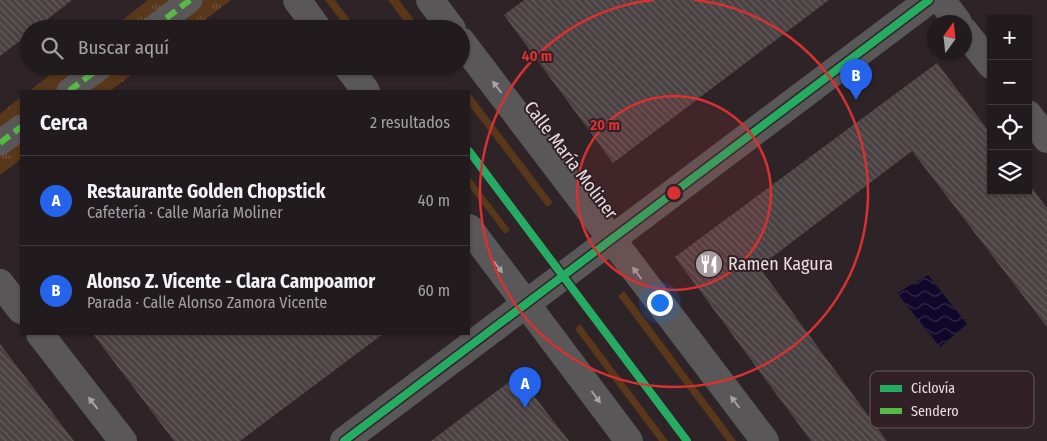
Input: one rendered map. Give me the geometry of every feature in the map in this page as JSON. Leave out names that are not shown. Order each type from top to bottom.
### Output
[{"type":"street","points":[[164,20],[190,0]]},
{"type":"street","points":[[297,0],[311,20]]},
{"type":"street","points":[[430,0],[445,20]]},
{"type":"street","points":[[344,441],[929,0]]},
{"type":"street","points":[[941,0],[953,15]]},
{"type":"street","points":[[972,40],[987,60]]},
{"type":"street","name":"Calle María Moliner","points":[[470,53],[765,441]]},
{"type":"street","points":[[70,90],[90,75]]},
{"type":"street","points":[[354,75],[365,90]]},
{"type":"street","points":[[1032,119],[1047,139]]},
{"type":"street","points":[[0,143],[20,128]]},
{"type":"street","points":[[470,229],[629,441]]},
{"type":"street","points":[[0,283],[20,309]]},
{"type":"street","points":[[41,335],[123,441]]},
{"type":"green space","points":[[148,0],[231,0],[205,20],[122,20]]},
{"type":"green space","points":[[325,0],[335,0],[350,20],[340,20]]},
{"type":"green space","points":[[388,0],[399,0],[414,20],[403,20]]},
{"type":"green space","points":[[50,75],[131,75],[111,90],[30,90]]},
{"type":"green space","points":[[470,93],[553,203],[547,207],[470,106]]},
{"type":"green space","points":[[20,98],[20,160],[0,175],[0,114]]},
{"type":"green space","points":[[470,177],[510,230],[505,234],[470,188]]},
{"type":"green space","points":[[624,291],[736,441],[727,441],[618,296]]},
{"type":"green space","points":[[580,324],[668,441],[659,441],[575,329]]},
{"type":"water","points":[[928,275],[967,324],[940,347],[897,293]]},
{"type":"building","points":[[0,0],[72,0],[46,20],[20,20],[20,41],[0,56]]},
{"type":"building","points":[[524,0],[829,0],[613,163],[504,15]]},
{"type":"building","points":[[937,63],[987,129],[987,195],[1032,195],[1032,188],[1047,208],[1047,327],[912,151],[759,267],[870,418],[870,428],[877,428],[887,441],[811,441],[675,257]]},
{"type":"building","points":[[94,335],[382,335],[240,441],[174,441]]},
{"type":"building","points":[[0,344],[74,441],[0,441]]},
{"type":"building","points":[[518,375],[569,441],[431,441]]},
{"type":"marked path","points":[[164,20],[190,0]]},
{"type":"marked path","points":[[70,90],[90,75]]},
{"type":"marked path","points":[[0,143],[20,128]]},
{"type":"cycle path","points":[[344,441],[929,0]]},
{"type":"cycle path","points":[[470,152],[687,441]]},
{"type":"place","name":"Alonso Z. Vicente - Clara Campoamor","points":[[856,100]]},
{"type":"place","name":"Ramen Kagura","points":[[709,264]]},
{"type":"place","name":"Restaurante Golden Chopstick","points":[[525,408]]}]
